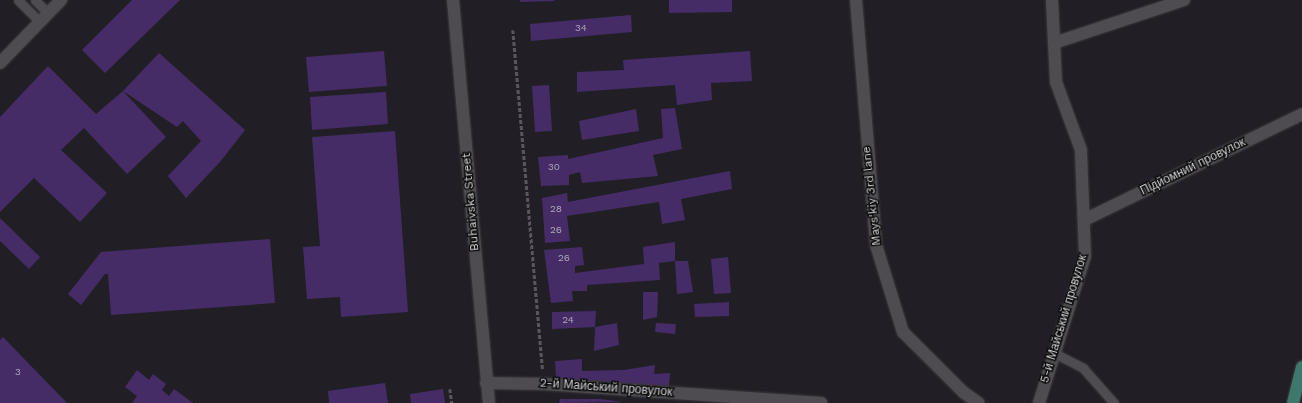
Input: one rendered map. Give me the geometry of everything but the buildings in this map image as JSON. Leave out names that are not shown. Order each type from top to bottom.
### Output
[{"type":"main road","points":[[1293,403],[1302,367]]},
{"type":"street","points":[[0,63],[61,0]]},
{"type":"street","name":"Buhaivska Street","points":[[453,0],[486,383],[489,403]]},
{"type":"street","name":"Mays'kiy 3rd lane","points":[[856,0],[876,245],[903,332],[962,392],[979,403]]},
{"type":"street","name":"5-й Майський провулок","points":[[1039,403],[1085,256],[1081,150],[1056,82],[1052,0]]},
{"type":"street","points":[[1054,43],[1184,0]]},
{"type":"street","name":"Підйомний провулок","points":[[1084,220],[1302,114]]},
{"type":"street","name":"2-й Майський провулок","points":[[486,383],[544,384],[821,403]]},
{"type":"lane","points":[[18,0],[40,22]]},
{"type":"lane","points":[[35,0],[48,13]]},
{"type":"lane","points":[[1054,354],[1083,368],[1114,403]]},
{"type":"path","points":[[512,30],[544,384]]},
{"type":"path","points":[[450,389],[452,403]]}]
